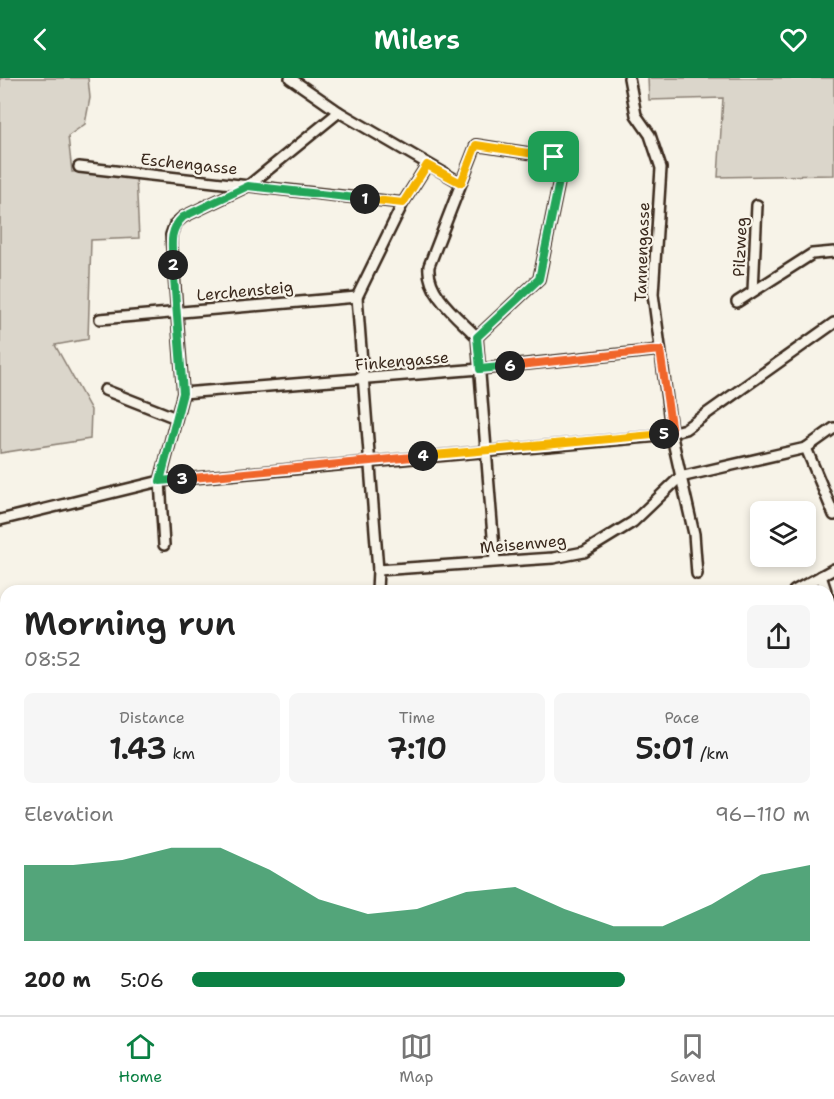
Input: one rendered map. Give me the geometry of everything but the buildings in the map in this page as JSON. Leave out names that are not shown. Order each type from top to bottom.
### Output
[{"type":"street","points":[[290,78],[339,112],[461,183]]},
{"type":"street","name":"Tannengasse","points":[[629,78],[636,115],[650,135],[661,168],[653,294],[672,432]]},
{"type":"street","points":[[164,545],[160,481],[183,393],[171,235],[175,224],[183,217],[248,186],[339,112]]},
{"type":"street","points":[[477,337],[539,279],[562,167],[554,157],[476,145],[429,266],[428,279],[434,291],[477,337],[495,561]]},
{"type":"street","points":[[377,585],[357,297],[403,203],[427,165]]},
{"type":"street","name":"Eschengasse","points":[[80,167],[403,203]]},
{"type":"street","name":"Pilzweg","points":[[753,291],[757,205]]},
{"type":"street","name":"Pilzweg","points":[[737,302],[812,254],[834,252]]},
{"type":"street","name":"Lerchensteig","points":[[100,319],[357,297]]},
{"type":"street","points":[[0,520],[160,481],[487,451],[685,429],[834,323]]},
{"type":"street","name":"Finkengasse","points":[[183,393],[480,369],[660,350]]},
{"type":"street","points":[[105,390],[176,418]]},
{"type":"street","points":[[680,477],[806,448],[834,428]]},
{"type":"street","points":[[672,432],[694,534],[697,574]]},
{"type":"street","points":[[806,448],[834,516]]},
{"type":"street","name":"Meisenweg","points":[[378,570],[553,558],[592,549],[633,522],[680,477]]},
{"type":"street","points":[[805,585],[834,570]]},
{"type":"street","points":[[821,576],[824,585]]},
{"type":"shaded area","points":[[0,78],[88,78],[90,98],[85,124],[68,136],[72,172],[92,171],[136,176],[139,238],[91,240],[88,339],[55,345],[91,410],[90,439],[0,453]]},
{"type":"shaded area","points":[[648,78],[834,78],[834,175],[718,177],[723,98],[649,100]]},
{"type":"route","points":[[476,145],[554,157],[562,167],[539,279],[477,337],[480,369],[660,350],[672,432],[659,436],[160,481],[183,393],[171,235],[175,224],[183,217],[248,186],[403,203],[427,165],[461,183],[476,145]]}]
